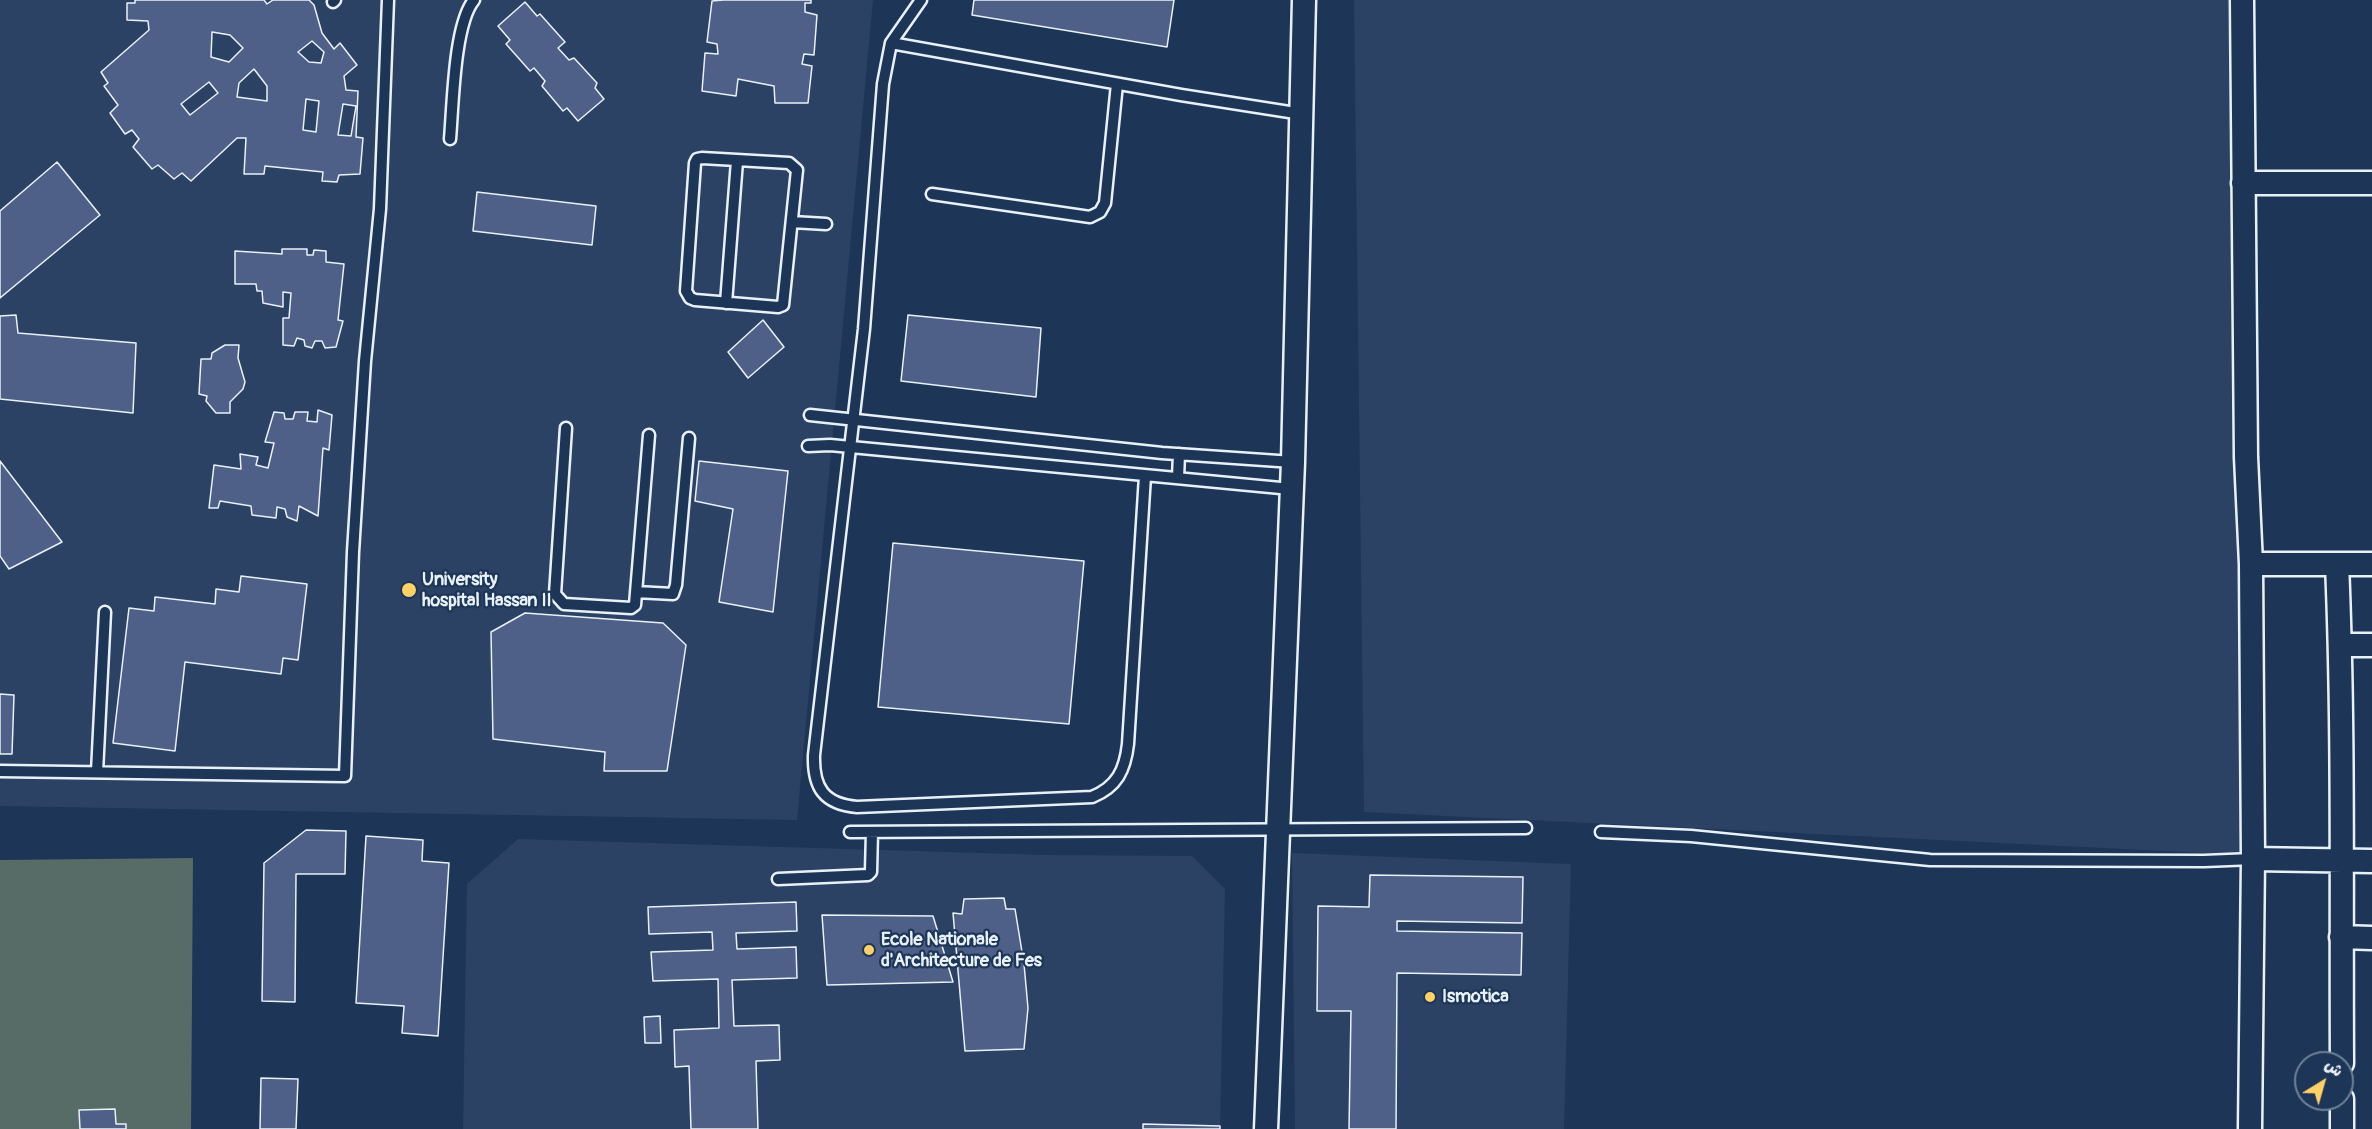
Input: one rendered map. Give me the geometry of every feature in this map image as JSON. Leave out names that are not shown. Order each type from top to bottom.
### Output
[{"type":"street","points":[[1266,1129],[1293,462],[1304,0]]},
{"type":"street","points":[[2241,0],[2246,457],[2251,564],[2253,858],[2250,1129]]},
{"type":"street","points":[[2243,183],[2372,183]]},
{"type":"street","points":[[2251,564],[2372,564]]},
{"type":"street","points":[[2337,564],[2341,645],[2342,1051]]},
{"type":"street","points":[[2341,645],[2372,645]]},
{"type":"street","points":[[2253,858],[2372,861]]},
{"type":"street","points":[[2341,937],[2372,938]]},
{"type":"street","points":[[2342,1111],[2342,1129]]},
{"type":"lane","points":[[0,771],[345,776],[353,552],[365,361],[380,209],[388,0]]},
{"type":"lane","points":[[450,139],[463,19],[474,0]]},
{"type":"lane","points":[[921,0],[891,43],[883,84],[864,329],[814,764],[821,790],[826,797],[842,806],[857,807],[1092,797],[1108,789],[1117,780],[1126,762],[1128,744],[1145,476]]},
{"type":"lane","points":[[891,43],[1117,84],[1302,114]]},
{"type":"lane","points":[[932,194],[1090,217],[1101,212],[1105,203],[1117,84]]},
{"type":"lane","points":[[697,159],[789,163],[794,166],[797,170],[792,222],[783,305],[778,307],[690,298],[686,291],[697,159]]},
{"type":"lane","points":[[726,303],[737,161]]},
{"type":"lane","points":[[792,222],[826,224]]},
{"type":"lane","points":[[810,415],[1179,454],[1293,462]]},
{"type":"lane","points":[[566,428],[555,594],[564,604],[631,608],[634,605],[649,435]]},
{"type":"lane","points":[[636,592],[668,596],[673,594],[676,585],[689,438]]},
{"type":"lane","points":[[808,446],[850,447],[1291,489]]},
{"type":"lane","points":[[1178,478],[1179,454]]},
{"type":"lane","points":[[96,772],[105,612]]},
{"type":"lane","points":[[850,832],[1526,828]]},
{"type":"lane","points":[[778,879],[868,875],[871,872],[872,832]]},
{"type":"lane","points":[[1601,832],[1691,836],[1930,860],[2204,861],[2253,858]]},
{"type":"shaded area","name":"University hospital Hassan II","points":[[0,0],[873,0],[797,820],[0,806]]},
{"type":"shaded area","points":[[1354,0],[2228,0],[2247,855],[1364,812]]},
{"type":"shaded area","points":[[518,839],[1047,855],[1192,856],[1225,889],[1220,1129],[463,1129],[467,884]]},
{"type":"shaded area","name":"Ismotica","points":[[1292,853],[1571,864],[1564,1129],[1295,1129]]},
{"type":"green space","points":[[193,858],[191,1129],[0,1129],[0,860]]},
{"type":"building","points":[[135,0],[264,0],[267,4],[273,0],[309,0],[314,5],[322,33],[334,49],[340,43],[357,65],[344,76],[346,90],[358,91],[356,137],[363,138],[360,174],[339,175],[337,182],[322,181],[323,172],[265,166],[264,174],[244,174],[246,138],[237,138],[191,181],[182,173],[174,179],[158,165],[152,169],[133,147],[139,139],[132,130],[125,134],[110,113],[118,105],[104,86],[108,83],[101,72],[149,30],[148,21],[127,20],[127,3],[135,3]],"holes":[[[212,32],[230,35],[243,48],[229,62],[211,57]],[[312,41],[324,52],[321,63],[309,62],[298,52]],[[254,69],[267,86],[267,101],[237,97],[239,83]],[[209,82],[218,93],[190,115],[181,104]],[[306,99],[319,101],[316,132],[303,130]],[[343,104],[356,106],[351,136],[338,135]]]},
{"type":"building","points":[[811,0],[811,3],[805,3],[805,12],[817,15],[814,55],[804,54],[802,64],[812,66],[808,103],[775,103],[774,86],[738,79],[736,96],[702,91],[705,53],[718,54],[717,44],[707,42],[712,1]]},
{"type":"building","points":[[974,0],[1174,0],[1167,47],[972,15]]},
{"type":"building","points":[[525,2],[537,16],[540,14],[565,42],[558,48],[569,60],[574,58],[597,83],[595,88],[604,99],[578,121],[567,108],[563,111],[542,86],[545,81],[534,68],[530,71],[506,44],[510,40],[498,26]]},
{"type":"building","points":[[57,162],[100,215],[0,298],[0,211]]},
{"type":"building","points":[[477,192],[596,206],[592,245],[473,231]]},
{"type":"building","points":[[282,249],[307,249],[307,255],[313,255],[314,250],[326,251],[326,262],[344,264],[338,320],[343,321],[336,347],[325,348],[322,341],[315,341],[312,348],[305,346],[304,340],[297,338],[294,346],[283,345],[283,318],[289,318],[291,293],[283,292],[283,307],[263,303],[262,291],[257,291],[256,284],[235,284],[235,251],[282,254]]},
{"type":"building","points":[[16,315],[18,333],[136,343],[133,413],[0,399],[0,316]]},
{"type":"building","points":[[908,315],[1041,328],[1036,397],[901,381]]},
{"type":"building","points":[[763,320],[784,347],[748,378],[728,352]]},
{"type":"building","points":[[225,345],[239,345],[238,358],[245,382],[243,389],[230,402],[230,413],[216,413],[206,401],[207,396],[199,394],[201,359],[211,359],[212,353]]},
{"type":"building","points":[[318,410],[332,415],[329,450],[323,448],[318,516],[299,506],[297,521],[287,517],[285,509],[277,507],[276,518],[252,515],[251,506],[220,501],[218,508],[209,508],[214,465],[241,469],[240,454],[258,457],[256,465],[268,468],[274,443],[265,442],[274,412],[284,413],[285,419],[293,419],[295,412],[308,412],[307,421],[317,422]]},
{"type":"building","points":[[0,461],[62,542],[9,569],[0,556]]},
{"type":"building","points":[[699,461],[788,471],[773,612],[719,602],[733,509],[695,501]]},
{"type":"building","points":[[893,543],[1084,561],[1069,724],[878,707]]},
{"type":"building","points":[[241,576],[307,584],[298,660],[283,658],[281,674],[185,662],[175,751],[113,743],[129,608],[154,611],[155,597],[215,604],[216,589],[239,592]]},
{"type":"building","points":[[525,613],[663,623],[686,645],[667,771],[604,771],[605,752],[493,739],[491,632]]},
{"type":"building","points":[[0,694],[14,695],[12,754],[0,754]]},
{"type":"building","points":[[306,830],[346,831],[345,874],[296,874],[295,1002],[262,1001],[264,863]]},
{"type":"building","points":[[366,836],[423,840],[422,861],[449,863],[438,1036],[402,1033],[404,1006],[356,1003]]},
{"type":"building","points":[[1370,875],[1523,877],[1522,923],[1397,921],[1397,931],[1522,933],[1521,975],[1397,973],[1396,1129],[1349,1129],[1351,1011],[1317,1011],[1318,906],[1369,907]]},
{"type":"building","points":[[1004,898],[1006,909],[1015,909],[1024,964],[1028,1008],[1024,1049],[965,1051],[953,913],[962,914],[964,899]]},
{"type":"building","points":[[796,902],[797,931],[736,933],[737,949],[796,947],[797,978],[732,980],[734,1026],[779,1025],[780,1060],[756,1061],[758,1129],[691,1129],[689,1066],[675,1067],[674,1030],[719,1028],[718,979],[653,981],[651,952],[713,950],[712,932],[649,934],[648,907]]},
{"type":"building","points":[[822,915],[933,916],[953,982],[827,985]]},
{"type":"building","points":[[660,1016],[661,1043],[645,1043],[644,1017]]},
{"type":"building","points":[[261,1078],[298,1079],[296,1129],[260,1129]]},
{"type":"building","points":[[115,1109],[116,1124],[126,1124],[126,1129],[80,1129],[79,1110]]},
{"type":"building","points":[[1143,1124],[1220,1126],[1220,1129],[1143,1129]]},
{"type":"place","name":"University hospital Hassan II","points":[[409,590]]},
{"type":"place","name":"Ecole Nationale d'Architecture de Fes","points":[[869,950]]},
{"type":"place","name":"Ismotica","points":[[1430,997]]}]
